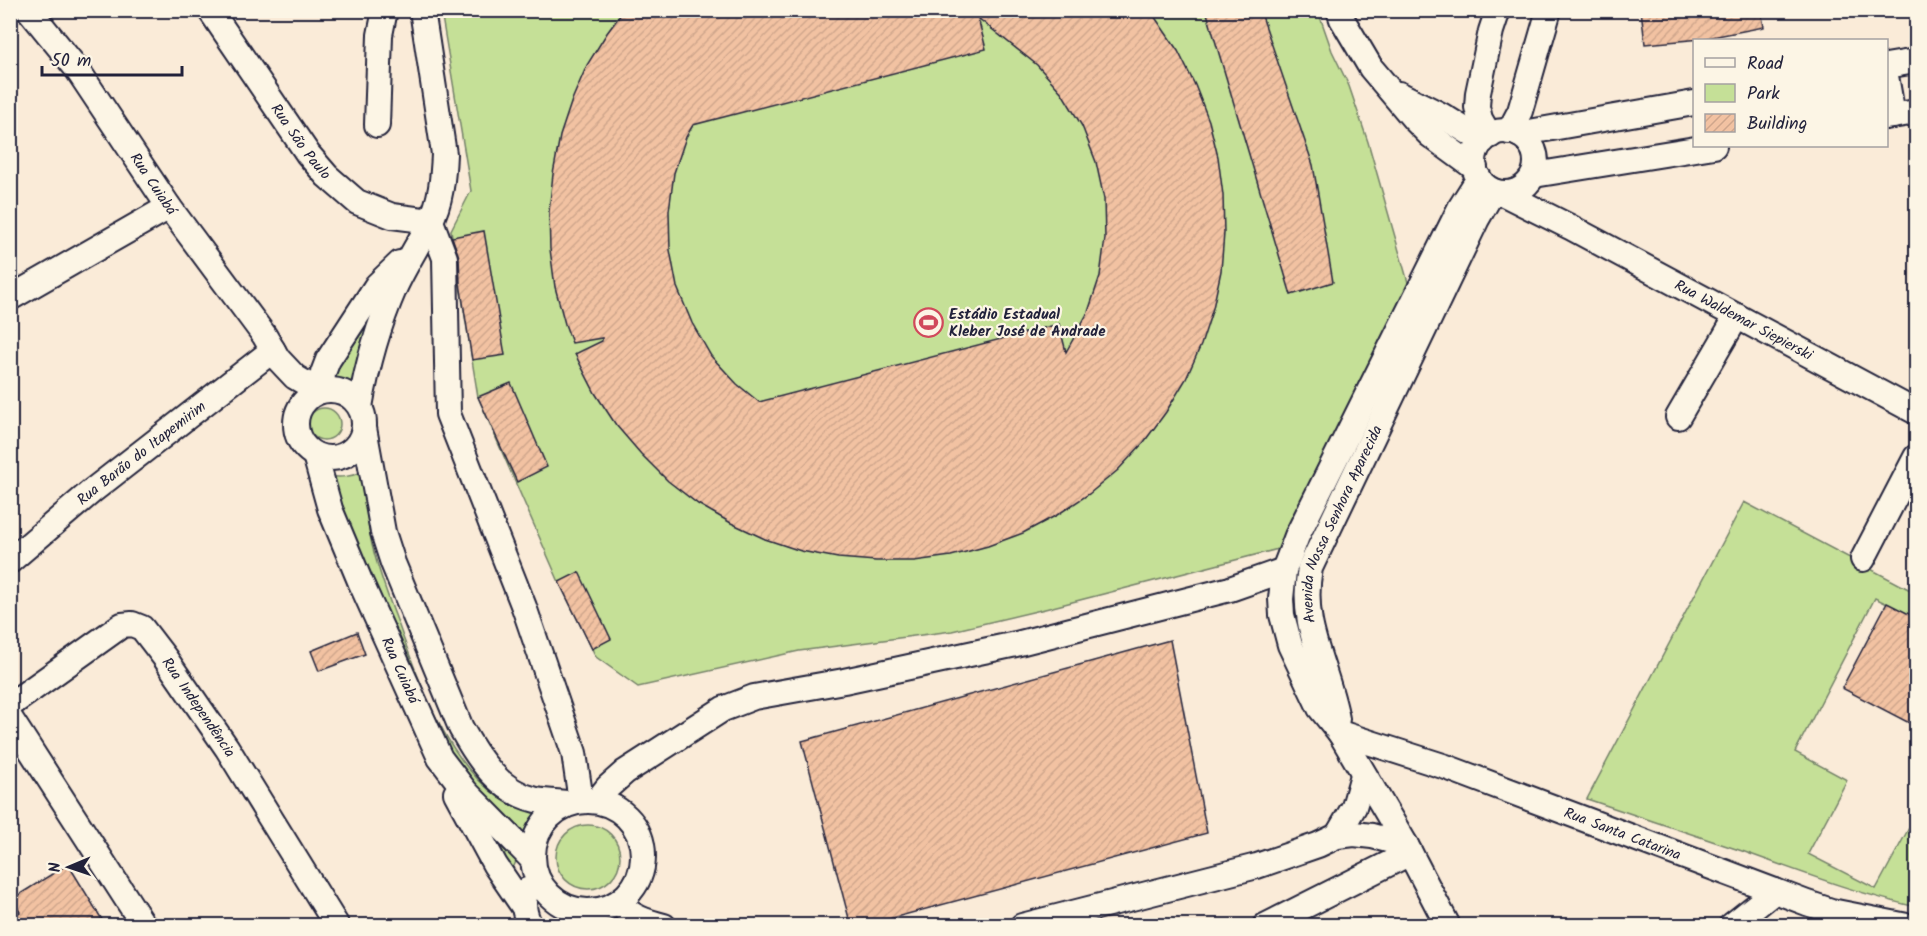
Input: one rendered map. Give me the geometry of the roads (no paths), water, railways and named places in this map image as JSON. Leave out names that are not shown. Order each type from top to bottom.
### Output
[{"type":"street","name":"Rua Cuiabá","points":[[29,10],[77,69],[169,207],[276,354],[296,377],[320,390]]},
{"type":"street","name":"Rua São Paulo","points":[[210,10],[308,154],[327,176],[357,202],[392,216],[431,221]]},
{"type":"street","points":[[377,125],[380,35],[385,10]]},
{"type":"street","points":[[422,10],[444,154],[438,203],[431,221],[414,248],[383,317],[366,371],[362,418],[361,438],[346,454],[336,458],[326,458],[306,449],[296,430],[296,419],[301,405],[312,394],[320,390],[333,389],[353,398],[362,418],[383,532],[393,562],[460,728],[473,751],[488,770],[507,787],[536,800],[613,806],[627,816],[637,829],[642,845],[643,862],[639,878],[630,892],[618,903],[603,910],[588,912],[572,910],[557,903],[538,875]]},
{"type":"street","name":"Rua Waldemar Siepierski","points":[[1339,10],[1371,68],[1430,135],[1487,182],[1917,412]]},
{"type":"street","points":[[1498,10],[1491,31],[1477,107],[1480,119],[1500,136],[1693,103]]},
{"type":"street","points":[[1389,88],[1441,115],[1500,136],[1526,139],[1532,147],[1536,165],[1533,176],[1520,190],[1511,193],[1487,182],[1475,159],[1500,136],[1520,111],[1549,10]]},
{"type":"street","points":[[1888,66],[1917,61]]},
{"type":"street","points":[[1888,79],[1899,115]]},
{"type":"street","points":[[1533,176],[1708,147]]},
{"type":"street","name":"Rua Waldemar Siepierski","points":[[1533,176],[1550,203],[1570,227]]},
{"type":"street","name":"Avenida Nossa Senhora Aparecida","points":[[1340,734],[1320,708],[1290,645],[1282,615],[1284,570],[1297,536],[1460,208],[1487,182]]},
{"type":"street","name":"Avenida Nossa Senhora Aparecida","points":[[1340,734],[1335,704],[1310,623],[1306,587],[1310,568],[1477,219],[1487,182]]},
{"type":"street","points":[[10,298],[169,207]]},
{"type":"street","points":[[431,221],[445,258],[448,414],[524,607],[574,753],[582,802]]},
{"type":"street","points":[[320,390],[328,360],[377,285],[414,248]]},
{"type":"street","points":[[1678,417],[1737,316]]},
{"type":"street","name":"Rua Cuiabá","points":[[276,354],[296,419]]},
{"type":"street","name":"Rua Barão do Itapemirim","points":[[10,561],[92,490],[276,354]]},
{"type":"street","name":"Rua Cuiabá","points":[[315,455],[330,509],[360,581],[441,758],[466,792],[538,875]]},
{"type":"street","points":[[1863,559],[1917,457]]},
{"type":"street","points":[[441,758],[457,795],[495,865],[530,919],[535,916],[538,905],[538,875],[534,841],[542,825],[554,812],[582,802],[608,787],[625,772],[723,710],[754,697],[844,681],[1016,644],[1230,589],[1284,570]]},
{"type":"street","name":"Rua Independência","points":[[10,705],[122,625],[132,624],[142,628],[227,748],[337,926]]},
{"type":"street","points":[[10,718],[144,926]]},
{"type":"street","points":[[1340,734],[1408,849],[1448,926]]},
{"type":"street","name":"Rua Santa Catarina","points":[[1340,734],[1446,767],[1858,921],[1907,926]]},
{"type":"street","points":[[1337,836],[1354,807],[1363,775]]},
{"type":"street","points":[[1022,926],[1257,866],[1337,836],[1354,834],[1372,836],[1408,849]]},
{"type":"street","points":[[1265,926],[1408,849]]},
{"type":"street","points":[[1731,926],[1775,891]]},
{"type":"street","points":[[618,903],[629,914],[642,921],[664,926]]},
{"type":"place","name":"Estádio Estadual Kleber José de Andrade","points":[[928,323]]}]
